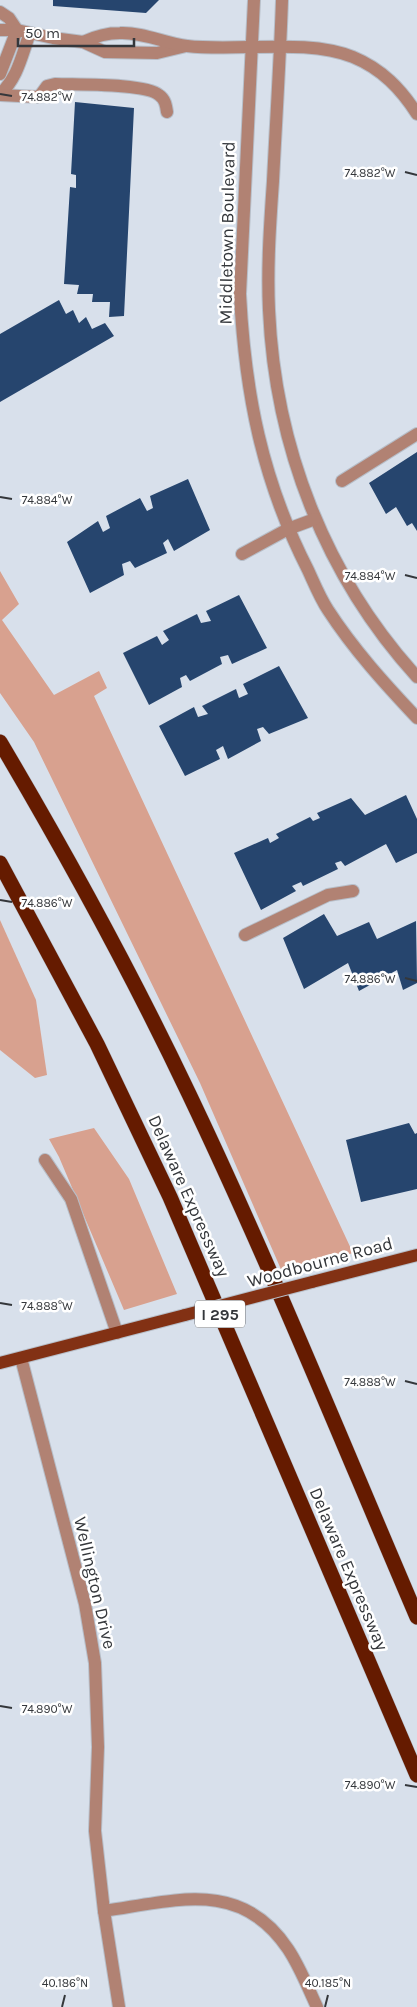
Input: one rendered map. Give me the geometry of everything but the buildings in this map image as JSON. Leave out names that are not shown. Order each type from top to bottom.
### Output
[{"type":"highway","points":[[0,742],[136,984],[190,1094],[247,1219],[417,1617]]},
{"type":"highway","name":"Delaware Expressway","points":[[0,863],[97,1044],[170,1197],[417,1775]]},
{"type":"main road","name":"Woodbourne Road","points":[[0,1363],[417,1255]]},
{"type":"street","name":"Middletown Boulevard","points":[[254,0],[240,251],[242,336],[260,447],[288,529],[327,608],[376,674],[417,718]]},
{"type":"street","points":[[282,0],[269,251],[269,310],[280,403],[289,446],[323,538],[363,610],[388,644],[417,677]]},
{"type":"street","points":[[0,12],[9,18],[17,30]]},
{"type":"street","points":[[0,30],[17,30],[84,42],[105,52],[157,53],[186,46],[309,48],[339,52],[370,65],[396,85],[417,114]]},
{"type":"street","points":[[0,74],[17,30]]},
{"type":"street","points":[[84,42],[100,34],[122,32],[152,36],[186,46]]},
{"type":"street","points":[[0,94],[10,85],[14,77],[30,33]]},
{"type":"street","points":[[0,94],[39,97],[47,86],[55,84],[140,88],[160,95],[166,102],[167,112]]},
{"type":"street","points":[[342,481],[417,434]]},
{"type":"street","points":[[242,554],[288,529],[315,519]]},
{"type":"street","points":[[245,935],[328,895],[352,890]]},
{"type":"street","points":[[45,1160],[70,1199],[117,1333]]},
{"type":"street","name":"Wellington Drive","points":[[21,1358],[85,1604],[95,1663],[98,1737],[95,1831],[104,1911],[119,2007]]},
{"type":"street","points":[[104,1911],[180,1900],[210,1898],[240,1906],[269,1925],[279,1936],[289,1950],[317,2007]]},
{"type":"shaded area","points":[[0,571],[19,604],[2,620],[54,695],[99,671],[107,688],[94,696],[353,1253],[283,1274],[200,1083],[34,742],[0,693]]},
{"type":"shaded area","points":[[0,920],[36,1000],[47,1075],[35,1078],[0,1050]]},
{"type":"shaded area","points":[[94,1128],[129,1179],[177,1294],[124,1310],[59,1157],[49,1139]]}]
